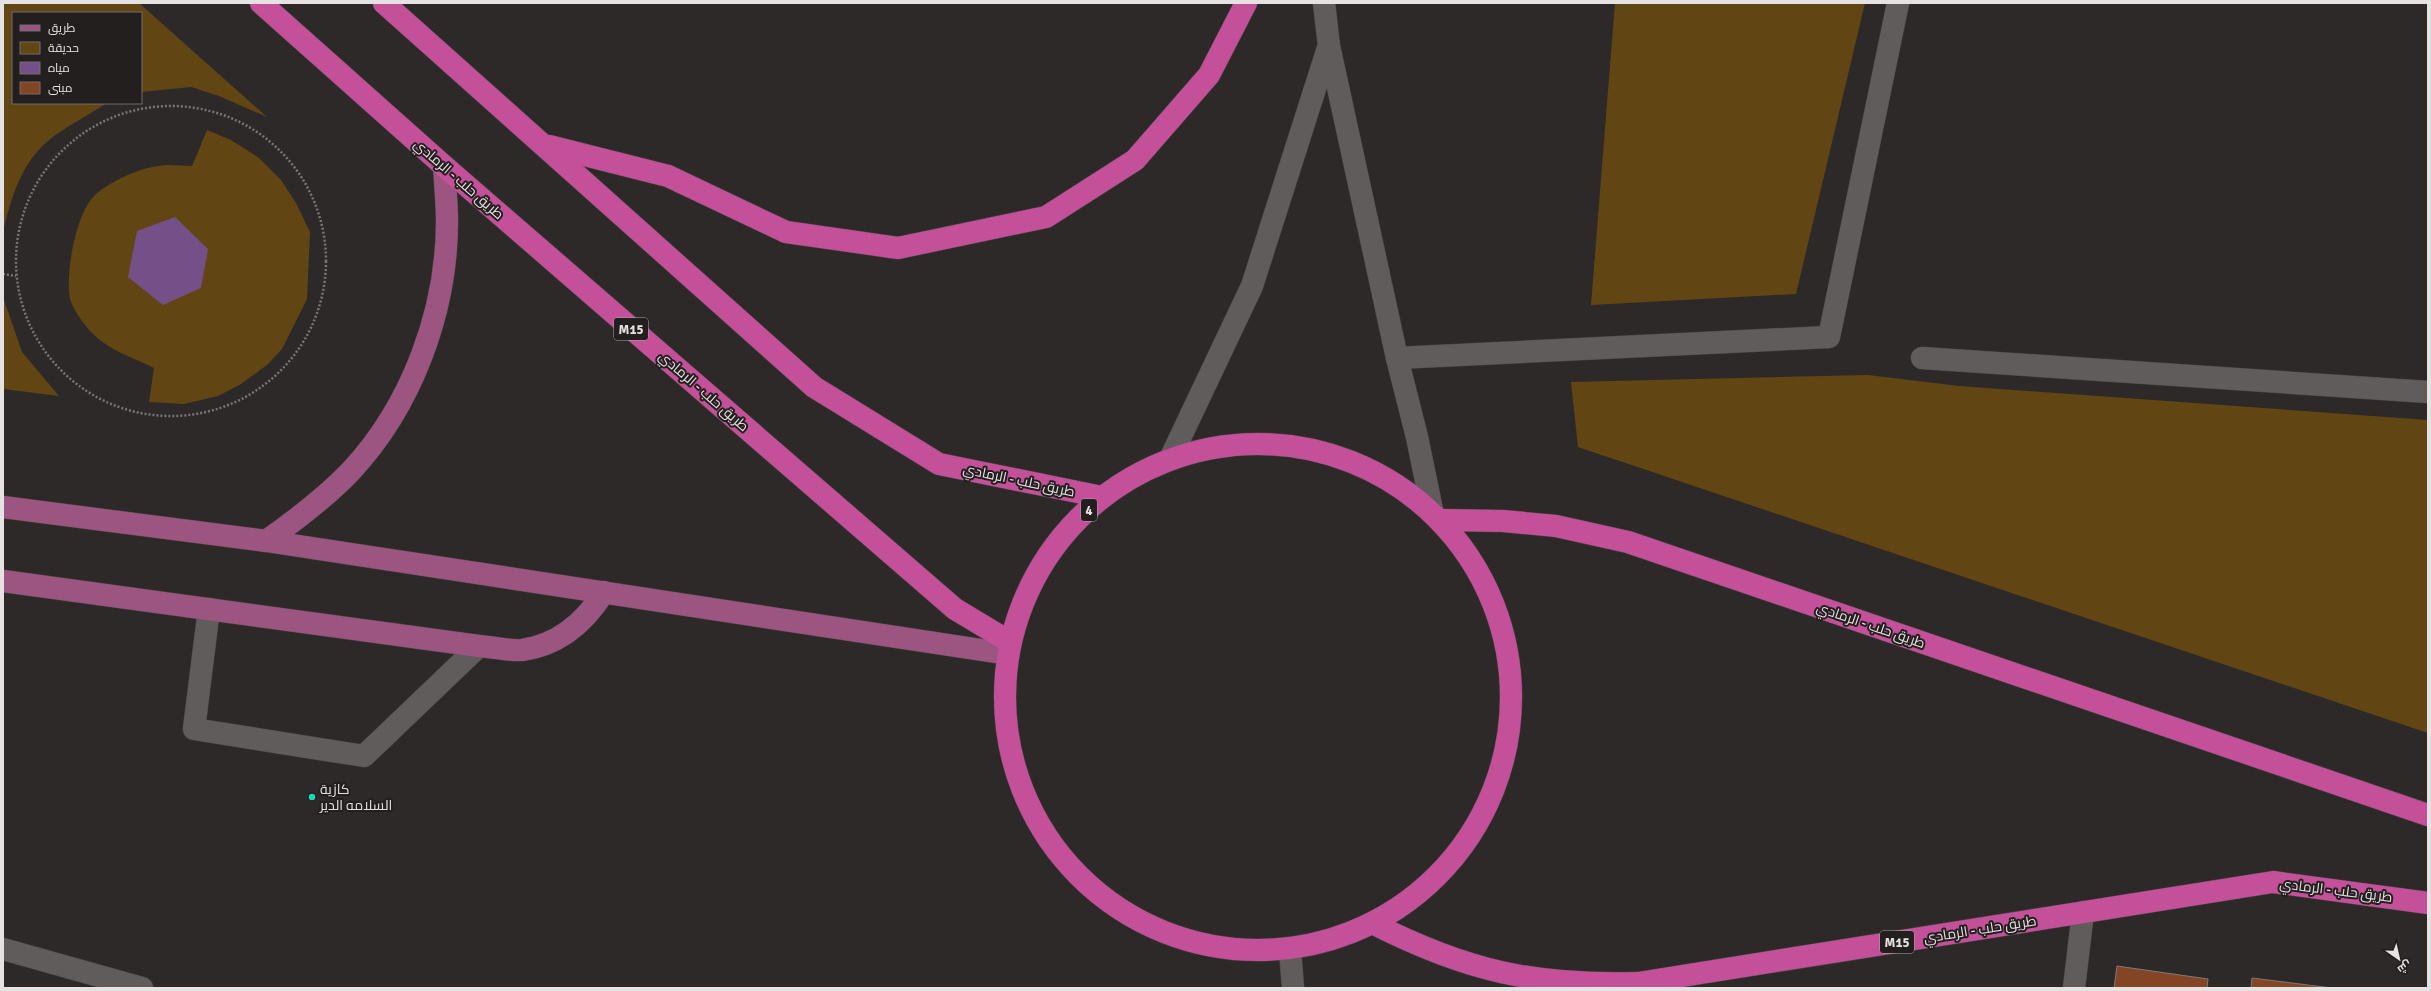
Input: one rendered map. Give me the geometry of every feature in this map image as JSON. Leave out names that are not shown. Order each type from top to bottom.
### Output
[{"type":"highway","name":"طريق حلب - الرمادي","points":[[261,3],[444,166],[955,608],[1009,648]]},
{"type":"highway","name":"طريق حلب - الرمادي","points":[[384,3],[546,146],[814,387],[939,464],[1102,498]]},
{"type":"highway","points":[[546,146],[668,176],[786,232],[898,248],[1046,217],[1135,160],[1209,75],[1246,3]]},
{"type":"highway","name":"4","points":[[1238,444],[1308,448],[1375,470],[1437,515],[1483,575],[1507,638],[1513,706],[1502,772],[1473,834],[1429,886],[1374,924],[1290,950],[1222,949],[1157,932],[1099,896],[1052,848],[1020,788],[1005,722],[1009,648],[1029,588],[1060,538],[1102,498],[1170,459],[1238,444]]},
{"type":"highway","name":"طريق حلب - الرمادي","points":[[1437,515],[1556,526],[1628,542],[2428,815]]},
{"type":"highway","name":"طريق حلب - الرمادي","points":[[1374,924],[1414,945],[1457,961],[1501,974],[1546,981],[1592,984],[1638,983],[2273,882],[2428,902]]},
{"type":"main road","points":[[266,541],[310,509],[350,471],[384,428],[411,380],[431,329],[443,276],[447,221],[444,166]]},
{"type":"main road","points":[[3,507],[266,541],[604,592],[1009,648]]},
{"type":"main road","points":[[3,581],[479,646],[521,650],[547,644],[570,631],[590,614],[604,592]]},
{"type":"street","points":[[1324,3],[1329,46],[1397,358],[1437,515]]},
{"type":"street","points":[[1397,358],[1829,337],[1898,3]]},
{"type":"street","points":[[1170,459],[1252,286],[1329,46]]},
{"type":"street","points":[[1922,358],[2428,392]]},
{"type":"street","points":[[208,609],[194,729],[364,756],[479,646]]},
{"type":"street","points":[[2074,988],[2083,912]]},
{"type":"street","points":[[3,950],[118,985],[142,988]]},
{"type":"street","points":[[1290,950],[1293,988]]},
{"type":"path","points":[[161,107],[189,107],[215,113],[241,122],[264,136],[284,155],[301,176],[314,200],[322,225],[326,252],[325,282],[318,311],[305,339],[288,363],[266,384],[241,400],[212,411],[183,416],[152,415],[123,409],[96,397],[71,380],[50,359],[33,333],[22,305],[17,276],[16,246],[22,220],[32,194],[46,171],[64,150],[84,133],[109,120],[134,111],[161,107]]},
{"type":"path","points":[[3,274],[17,276]]},
{"type":"green space","points":[[3,3],[139,3],[267,117],[219,96],[191,87],[142,92],[142,12],[12,12],[12,104],[105,104],[57,134],[45,143],[35,154],[27,165],[15,190],[3,232]]},
{"type":"green space","points":[[1615,3],[1865,3],[1796,294],[1591,305]]},
{"type":"green space","points":[[207,130],[231,140],[259,158],[281,180],[296,203],[310,232],[307,299],[282,349],[267,365],[241,384],[218,396],[184,404],[149,402],[154,368],[114,350],[100,340],[86,327],[70,299],[69,274],[77,229],[82,215],[95,195],[116,180],[142,170],[162,165],[192,166]]},
{"type":"green space","points":[[3,297],[22,352],[59,396],[3,389]]},
{"type":"green space","points":[[1868,375],[1959,386],[2428,420],[2428,733],[1578,447],[1571,382]]},
{"type":"water","points":[[175,217],[208,249],[201,288],[163,305],[128,277],[137,231]]},
{"type":"building","points":[[2117,966],[2208,979],[2207,988],[2114,988]]},
{"type":"building","points":[[2252,978],[2332,988],[2251,988]]},
{"type":"place","name":"كازية السلامه الدير","points":[[312,797]]}]
